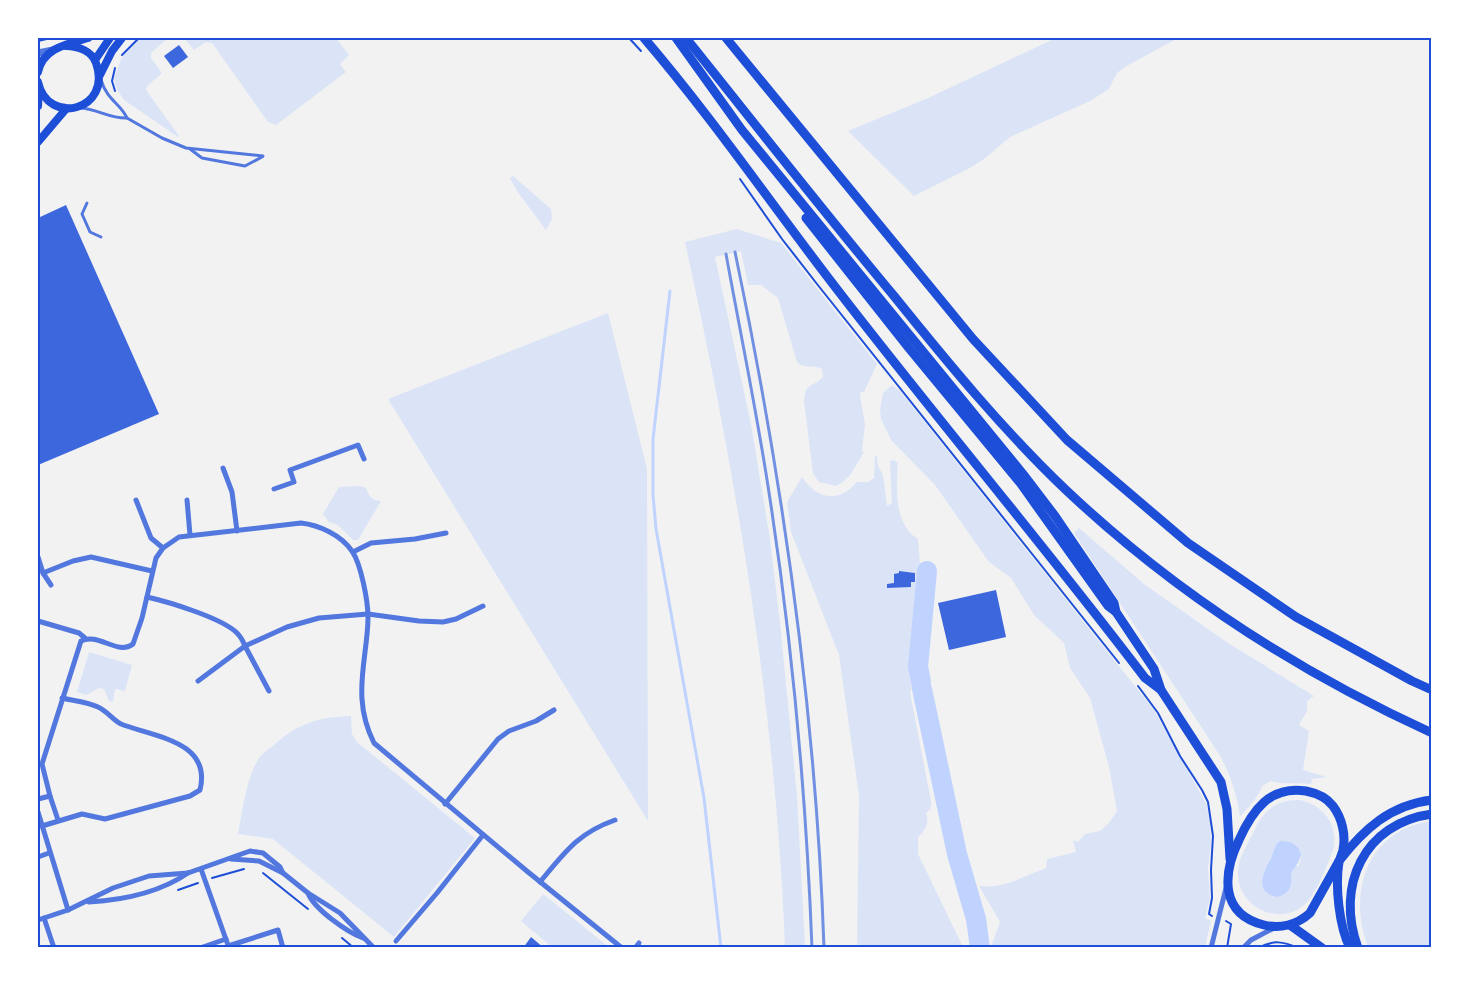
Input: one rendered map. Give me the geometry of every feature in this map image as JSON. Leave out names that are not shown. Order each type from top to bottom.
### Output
[{"type":"main road","points":[[38,72],[42,60],[53,50],[88,38]]},
{"type":"main road","points":[[95,60],[110,38]]},
{"type":"main road","points":[[38,86],[50,103],[66,109],[75,108],[92,98],[98,89],[100,77],[112,51],[122,38]]},
{"type":"main road","points":[[644,38],[714,125],[884,350],[1145,678],[1161,690]]},
{"type":"main road","points":[[676,38],[742,130],[1023,474],[1114,603],[1116,612],[1154,669],[1161,690],[1221,782],[1227,809],[1230,859],[1227,887],[1241,914],[1261,925],[1275,927],[1290,925],[1310,913],[1339,861],[1343,850],[1342,825],[1330,803],[1320,796],[1299,790],[1278,793],[1260,805],[1244,829],[1230,859]]},
{"type":"main road","points":[[686,38],[938,351],[1012,434],[1067,491],[1176,583],[1257,640],[1344,690],[1431,733]]},
{"type":"main road","points":[[726,38],[973,339],[1067,440],[1198,549],[1296,616],[1431,690]]},
{"type":"main road","points":[[66,46],[82,49],[95,60],[100,77]]},
{"type":"main road","points":[[38,86],[38,106]]},
{"type":"main road","points":[[38,142],[66,109]]},
{"type":"main road","points":[[1350,948],[1341,915],[1338,884],[1339,861],[1362,834],[1385,815],[1404,806],[1431,800]]},
{"type":"main road","points":[[1358,948],[1350,910],[1351,889],[1360,863],[1369,848],[1391,827],[1411,818],[1431,814]]},
{"type":"main road","points":[[1290,925],[1322,948]]},
{"type":"street","points":[[38,53],[53,50]]},
{"type":"street","points":[[274,489],[294,482],[290,470],[334,452],[358,445],[364,459]]},
{"type":"street","points":[[223,468],[232,492],[237,531]]},
{"type":"street","points":[[136,500],[151,538],[163,548]]},
{"type":"street","points":[[187,500],[190,535]]},
{"type":"street","points":[[38,621],[80,633],[86,638],[121,647],[130,646],[139,628],[156,558],[163,548],[179,537],[301,523],[334,535],[353,552],[363,585],[368,614],[362,696],[366,727],[374,743],[622,948]]},
{"type":"street","points":[[353,552],[371,543],[415,539],[446,533]]},
{"type":"street","points":[[38,557],[43,573],[51,585]]},
{"type":"street","points":[[43,573],[91,557],[152,571]]},
{"type":"street","points":[[147,597],[194,612],[239,635],[268,691]]},
{"type":"street","points":[[198,681],[245,646],[305,621],[350,614],[368,614],[440,622],[453,620],[483,606]]},
{"type":"street","points":[[58,820],[42,764],[78,645],[86,638]]},
{"type":"street","points":[[42,826],[82,814],[105,819],[190,796],[200,790],[203,777],[201,764],[189,751],[166,737],[119,723],[100,708],[62,698]]},
{"type":"street","points":[[445,804],[500,738],[511,730],[533,722],[555,710]]},
{"type":"street","points":[[38,799],[50,796]]},
{"type":"street","points":[[38,812],[68,910]]},
{"type":"street","points":[[540,882],[579,838],[595,827],[615,820]]},
{"type":"street","points":[[396,941],[483,835]]},
{"type":"street","points":[[87,902],[117,901],[158,888],[188,873],[231,859],[243,852],[256,851],[269,858],[284,873]]},
{"type":"street","points":[[38,856],[49,853]]},
{"type":"street","points":[[231,859],[256,860],[284,873],[308,893],[340,913],[374,948]]},
{"type":"street","points":[[201,869],[228,944]]},
{"type":"street","points":[[54,948],[41,919],[87,902],[113,888],[149,876],[188,873]]},
{"type":"street","points":[[1211,948],[1227,887]]},
{"type":"street","points":[[308,893],[310,898],[334,921],[363,938]]},
{"type":"street","points":[[1243,948],[1251,940],[1275,927]]},
{"type":"street","points":[[200,948],[228,944],[278,930],[284,948]]},
{"type":"lane","points":[[100,77],[107,94],[124,111],[127,118]]},
{"type":"lane","points":[[75,108],[100,111],[117,118],[127,118],[168,141],[189,149],[202,158],[245,166],[264,156],[200,148],[189,149]]},
{"type":"lane","points":[[87,203],[82,214],[90,232],[101,237]]},
{"type":"path","points":[[38,41],[51,38]]},
{"type":"path","points":[[116,92],[112,80],[118,60],[139,38]]},
{"type":"path","points":[[629,38],[641,52]]},
{"type":"path","points":[[739,177],[817,285],[1125,670]]},
{"type":"path","points":[[1133,679],[1158,713],[1180,756],[1208,802],[1213,836],[1210,870],[1212,898],[1209,914],[1211,915]]},
{"type":"path","points":[[175,891],[244,869]]},
{"type":"path","points":[[255,869],[270,878],[312,912]]},
{"type":"path","points":[[1227,921],[1231,926],[1227,948]]},
{"type":"path","points":[[338,934],[354,948]]},
{"type":"path","points":[[1258,948],[1280,941],[1298,948]]},
{"type":"shaded area","points":[[141,38],[168,38],[151,53],[151,58],[162,73],[147,86],[146,90],[178,137],[124,100],[116,88],[114,78],[122,57]]},
{"type":"shaded area","points":[[184,38],[336,38],[349,55],[340,64],[346,72],[276,125],[268,122],[212,43],[206,42],[194,50]]},
{"type":"shaded area","points":[[1056,38],[1178,38],[1125,67],[1117,73],[1109,89],[1090,101],[1010,137],[970,168],[914,196],[848,131],[928,98]]},
{"type":"shaded area","points":[[513,176],[551,209],[552,219],[546,230],[517,191],[510,178]]},
{"type":"shaded area","points":[[737,229],[781,243],[877,364],[860,396],[865,424],[862,451],[864,452],[851,474],[843,482],[836,486],[819,482],[813,473],[804,402],[808,388],[823,377],[822,369],[803,366],[797,362],[778,298],[761,285],[748,285],[741,251],[715,257],[751,424],[770,539],[797,795],[805,947],[785,947],[773,769],[751,593],[721,417],[685,242]]},
{"type":"shaded area","points":[[608,313],[647,469],[648,821],[388,399]]},
{"type":"shaded area","points":[[892,385],[900,391],[1154,710],[1206,803],[1210,821],[1211,845],[1208,868],[1210,899],[1205,918],[1211,921],[1205,947],[991,947],[1000,922],[979,886],[997,886],[1014,881],[1046,868],[1047,859],[1076,852],[1073,840],[1078,842],[1085,834],[1100,831],[1117,811],[1109,767],[1090,698],[1070,668],[1064,643],[1034,615],[1011,578],[989,562],[935,485],[891,440],[881,419],[880,409],[883,393]]},
{"type":"shaded area","points":[[875,456],[877,456],[878,466],[883,475],[887,506],[892,503],[890,461],[894,460],[898,463],[898,505],[904,525],[918,539],[922,567],[934,570],[933,577],[936,577],[929,600],[915,598],[929,603],[927,604],[927,658],[929,680],[914,684],[910,692],[931,801],[931,808],[926,813],[926,826],[918,837],[918,854],[963,947],[857,947],[859,796],[839,655],[791,532],[787,502],[802,477],[814,490],[828,496],[843,493],[857,482],[868,482],[874,478]]},
{"type":"shaded area","points":[[339,487],[366,488],[373,499],[381,501],[358,540],[353,540],[338,525],[329,522],[323,514]]},
{"type":"shaded area","points":[[1079,528],[1144,584],[1228,643],[1314,696],[1307,701],[1307,711],[1299,725],[1309,731],[1303,770],[1327,777],[1312,779],[1311,784],[1271,781],[1262,786],[1240,817],[1232,784],[1219,754],[1074,533]]},
{"type":"shaded area","points":[[89,652],[132,665],[125,691],[115,689],[113,702],[109,701],[104,689],[99,688],[86,695],[77,692]]},
{"type":"shaded area","points":[[351,716],[352,734],[357,742],[475,838],[394,937],[273,839],[238,834],[248,783],[255,764],[261,756],[300,726],[329,718]]},
{"type":"shaded area","points":[[1300,800],[1317,807],[1328,818],[1334,833],[1333,851],[1316,890],[1308,901],[1287,914],[1275,914],[1264,911],[1246,897],[1240,886],[1238,868],[1243,852],[1266,812],[1277,804]],"holes":[[[1281,841],[1296,845],[1301,855],[1299,866],[1296,866],[1291,873],[1289,888],[1285,894],[1278,897],[1270,894],[1265,891],[1262,881],[1274,848]]]},
{"type":"shaded area","points":[[1431,821],[1431,947],[1368,947],[1362,926],[1360,905],[1362,885],[1368,867],[1377,850],[1391,837],[1409,827]]},
{"type":"shaded area","points":[[543,894],[608,947],[552,947],[521,921]]},
{"type":"water","points":[[1280,841],[1294,844],[1301,855],[1291,873],[1290,888],[1278,897],[1265,891],[1262,881],[1274,848]]},
{"type":"building","points":[[179,45],[188,57],[173,68],[164,56]]},
{"type":"building","points":[[66,205],[159,414],[38,465],[38,218]]},
{"type":"building","points":[[899,571],[915,573],[915,582],[911,582],[911,587],[887,588],[887,584],[894,583],[894,574]]},
{"type":"building","points":[[996,590],[1006,637],[949,650],[938,603]]},
{"type":"building","points":[[531,937],[544,948],[523,948]]},
{"type":"waterway","points":[[670,291],[653,439],[653,495],[656,529],[704,798],[721,948]]},
{"type":"waterway","points":[[921,681],[918,667],[927,571]]},
{"type":"waterway","points":[[922,689],[957,854],[976,919],[980,948]]},
{"type":"railway","points":[[735,252],[768,424],[794,598],[813,772],[824,948]]},
{"type":"railway","points":[[726,254],[777,543],[802,774],[812,948]]}]
